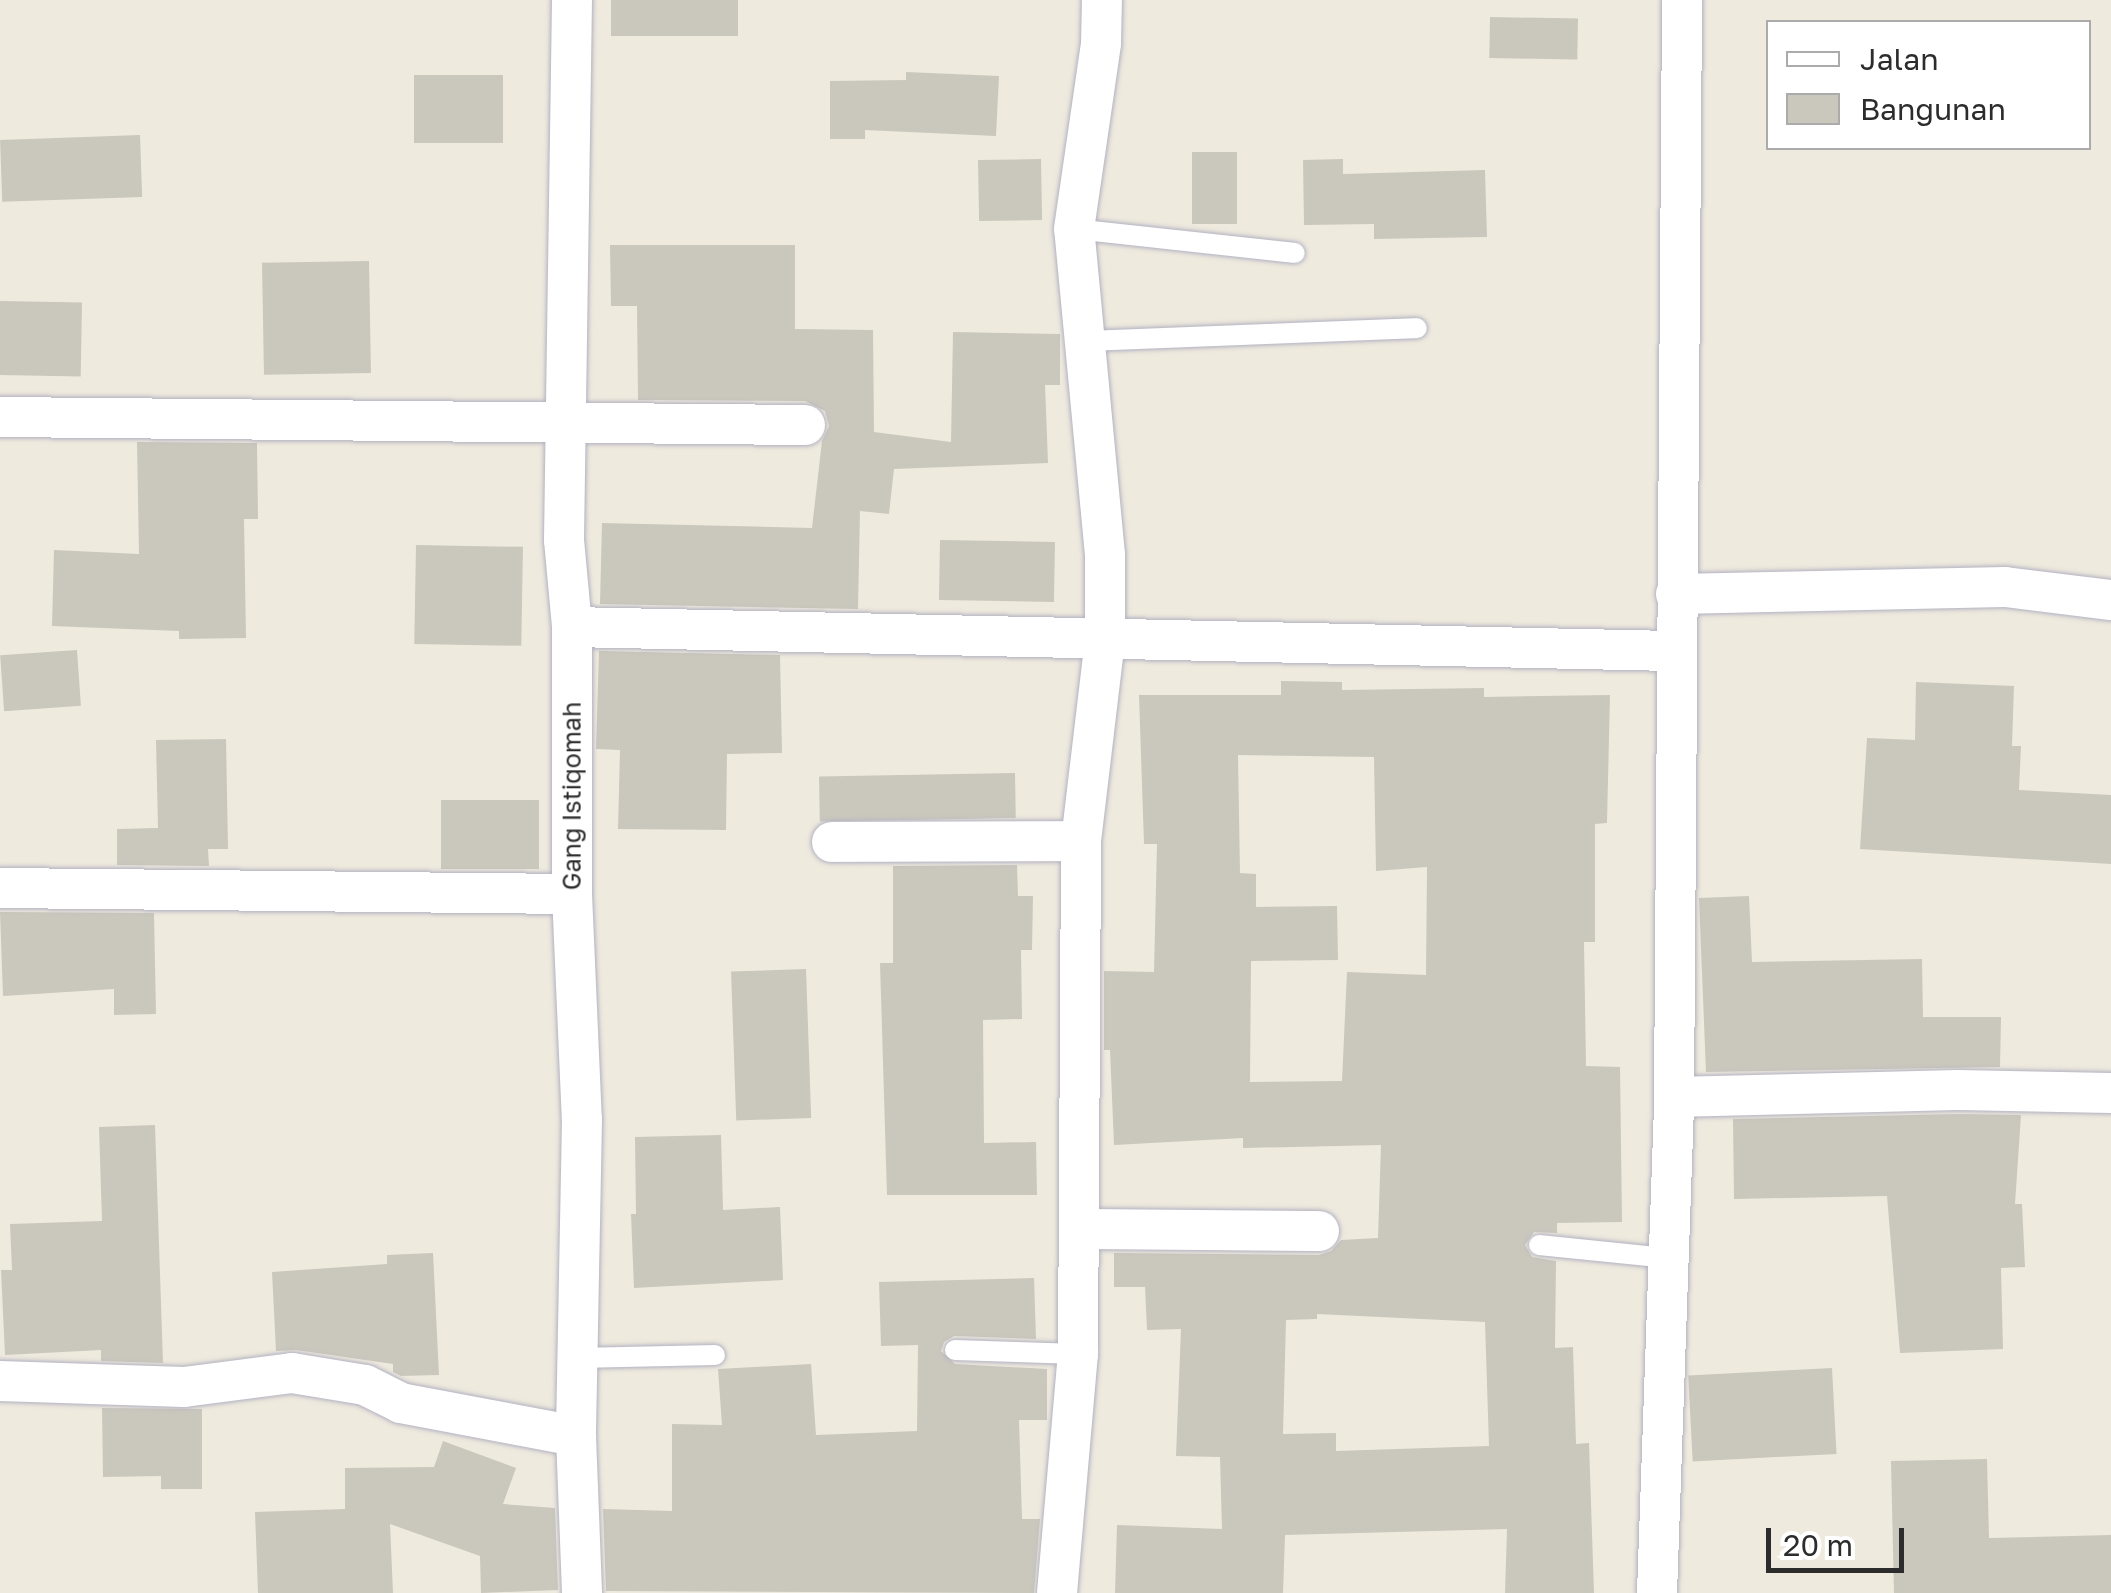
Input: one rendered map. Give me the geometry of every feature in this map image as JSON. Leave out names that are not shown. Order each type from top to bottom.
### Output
[{"type":"street","name":"Gang Istiqomah","points":[[572,0],[564,540],[572,627],[572,894],[582,1119],[576,1436],[582,1593]]},
{"type":"street","points":[[1057,1593],[1078,1354],[1081,841],[1105,639],[1105,555],[1074,229],[1100,43],[1102,0]]},
{"type":"street","points":[[1657,1593],[1674,1097],[1682,0]]},
{"type":"street","points":[[0,417],[806,424]]},
{"type":"street","points":[[1676,594],[2005,587],[2111,600]]},
{"type":"street","points":[[572,627],[1676,651]]},
{"type":"street","points":[[832,842],[1081,841]]},
{"type":"street","points":[[0,888],[572,894]]},
{"type":"street","points":[[1674,1097],[1958,1090],[2111,1093]]},
{"type":"street","points":[[1080,1229],[1319,1231]]},
{"type":"street","points":[[0,1382],[184,1388],[292,1373],[366,1385],[401,1403],[576,1436]]},
{"type":"lane","points":[[1074,229],[1295,253]]},
{"type":"lane","points":[[1084,342],[1417,328]]},
{"type":"lane","points":[[1538,1245],[1668,1258]]},
{"type":"lane","points":[[954,1350],[1078,1354]]},
{"type":"lane","points":[[577,1358],[715,1355]]},
{"type":"building","points":[[611,0],[738,0],[738,36],[611,36]]},
{"type":"building","points":[[1490,17],[1578,19],[1577,60],[1489,58]]},
{"type":"building","points":[[906,72],[999,76],[996,136],[865,130],[865,139],[830,139],[830,81],[906,80]]},
{"type":"building","points":[[414,75],[503,75],[503,143],[414,143]]},
{"type":"building","points":[[140,135],[142,197],[2,202],[0,140]]},
{"type":"building","points":[[1192,152],[1237,152],[1237,224],[1192,224]]},
{"type":"building","points":[[1041,159],[1042,220],[979,221],[978,160]]},
{"type":"building","points":[[1343,159],[1343,174],[1485,170],[1487,237],[1374,239],[1374,224],[1304,225],[1303,160]]},
{"type":"building","points":[[610,245],[795,245],[795,329],[873,330],[874,432],[951,442],[953,332],[1060,334],[1060,385],[1045,385],[1048,463],[894,469],[889,514],[860,511],[858,609],[600,604],[602,523],[812,528],[822,441],[829,426],[825,411],[805,401],[638,400],[637,306],[611,306]]},
{"type":"building","points":[[369,261],[371,373],[264,375],[262,263]]},
{"type":"building","points":[[0,301],[82,302],[81,376],[0,375]]},
{"type":"building","points":[[137,442],[257,443],[258,519],[244,519],[246,638],[179,639],[179,631],[52,626],[54,550],[139,554]]},
{"type":"building","points":[[940,540],[1055,542],[1054,602],[939,600]]},
{"type":"building","points":[[416,545],[523,547],[521,646],[414,644]]},
{"type":"building","points":[[77,650],[81,706],[4,711],[0,655]]},
{"type":"building","points":[[599,651],[780,655],[782,753],[727,754],[726,830],[618,829],[620,750],[596,749]]},
{"type":"building","points":[[1281,681],[1342,682],[1342,690],[1484,688],[1484,697],[1610,695],[1607,823],[1595,824],[1595,942],[1584,942],[1586,1066],[1620,1067],[1622,1222],[1557,1223],[1557,1233],[1534,1232],[1525,1245],[1532,1257],[1556,1261],[1555,1348],[1573,1347],[1576,1444],[1589,1443],[1594,1593],[1505,1593],[1507,1529],[1285,1535],[1283,1593],[1115,1593],[1117,1525],[1222,1529],[1220,1457],[1176,1456],[1181,1329],[1147,1330],[1145,1287],[1114,1287],[1114,1253],[1319,1255],[1331,1251],[1341,1240],[1378,1238],[1381,1145],[1243,1148],[1243,1138],[1114,1145],[1110,1050],[1104,1050],[1104,971],[1154,972],[1157,844],[1144,844],[1139,695],[1281,695]],"holes":[[[1238,755],[1374,757],[1376,871],[1427,867],[1426,975],[1347,972],[1342,1081],[1250,1082],[1251,961],[1338,960],[1337,906],[1256,907],[1256,874],[1240,873]],[[1317,1314],[1485,1322],[1489,1446],[1336,1451],[1336,1433],[1283,1434],[1286,1320],[1317,1319]]]},
{"type":"building","points":[[1916,682],[2014,686],[2012,746],[2021,746],[2019,790],[2111,795],[2111,864],[1860,849],[1867,738],[1915,740]]},
{"type":"building","points":[[226,739],[228,849],[208,849],[209,866],[117,865],[117,829],[158,828],[156,740]]},
{"type":"building","points":[[1015,773],[1016,818],[820,821],[819,776]]},
{"type":"building","points":[[441,800],[539,800],[539,869],[441,869]]},
{"type":"building","points":[[1017,865],[1018,896],[1033,896],[1032,950],[1021,950],[1022,1019],[983,1020],[984,1143],[1036,1142],[1037,1195],[887,1195],[880,963],[893,963],[893,866]]},
{"type":"building","points":[[1749,896],[1752,962],[1922,959],[1923,1017],[2001,1017],[2000,1067],[1706,1072],[1699,898]]},
{"type":"building","points":[[0,912],[154,913],[156,1014],[114,1015],[114,989],[3,996]]},
{"type":"building","points":[[806,969],[811,1118],[736,1121],[731,972]]},
{"type":"building","points":[[2021,1115],[2015,1204],[2022,1204],[2025,1267],[2001,1268],[2003,1349],[1900,1353],[1887,1196],[1734,1199],[1733,1119]]},
{"type":"building","points":[[155,1125],[163,1363],[101,1361],[101,1350],[5,1355],[1,1270],[12,1270],[10,1224],[102,1221],[99,1127]]},
{"type":"building","points":[[721,1135],[723,1210],[780,1207],[783,1280],[634,1288],[631,1214],[636,1214],[635,1137]]},
{"type":"building","points":[[433,1253],[439,1375],[401,1376],[393,1372],[393,1364],[296,1350],[276,1351],[272,1272],[387,1264],[387,1255]]},
{"type":"building","points":[[1034,1278],[1036,1339],[954,1336],[944,1342],[941,1351],[955,1364],[1047,1369],[1047,1420],[1019,1420],[1022,1519],[1040,1519],[1034,1593],[606,1591],[603,1509],[672,1511],[672,1424],[722,1425],[718,1369],[811,1364],[816,1435],[917,1431],[918,1345],[881,1346],[879,1282]]},
{"type":"building","points":[[1832,1368],[1837,1454],[1693,1461],[1688,1376]]},
{"type":"building","points":[[102,1408],[202,1409],[202,1489],[161,1489],[161,1476],[103,1477]]},
{"type":"building","points":[[443,1441],[516,1468],[503,1504],[555,1508],[558,1590],[481,1593],[480,1556],[390,1524],[393,1593],[258,1593],[255,1512],[345,1509],[345,1468],[434,1467]]},
{"type":"building","points":[[1987,1459],[1989,1538],[2111,1535],[2111,1593],[1894,1593],[1891,1461]]}]
